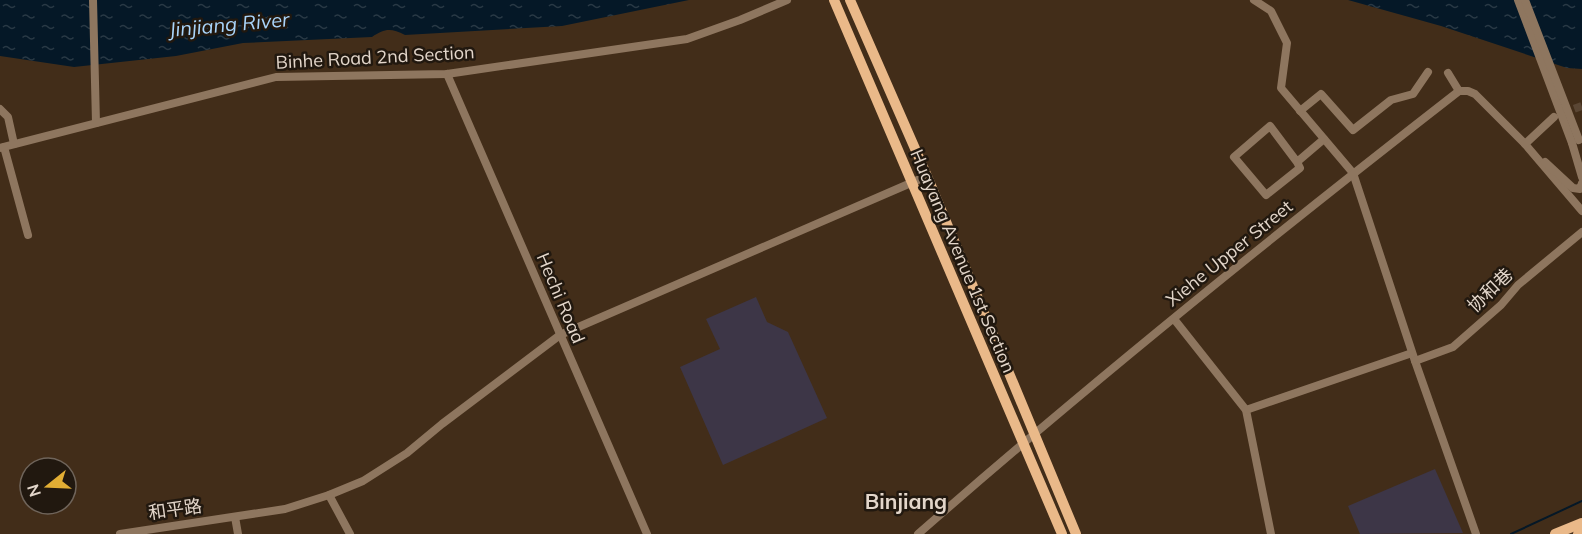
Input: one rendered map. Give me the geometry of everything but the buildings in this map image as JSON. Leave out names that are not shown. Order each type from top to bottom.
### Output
[{"type":"main road","name":"Huayang Avenue 1st Section","points":[[834,0],[1062,534]]},
{"type":"main road","name":"Huayang Avenue 1st Section","points":[[850,0],[927,176],[1076,534]]},
{"type":"main road","points":[[1555,534],[1582,523]]},
{"type":"street","points":[[93,0],[96,123]]},
{"type":"street","name":"Binhe Road 2nd Section","points":[[2,148],[276,76],[447,74],[687,39],[787,0]]},
{"type":"street","points":[[1254,0],[1271,11],[1287,43],[1281,88],[1353,173],[1476,534]]},
{"type":"street","points":[[1518,0],[1575,142],[1582,150]]},
{"type":"street","points":[[1525,0],[1575,142],[1582,177]]},
{"type":"street","points":[[1300,111],[1321,94],[1353,130],[1391,100],[1413,94],[1428,72]]},
{"type":"street","points":[[1448,73],[1459,91],[1475,94],[1535,155],[1573,188],[1580,189],[1582,183]]},
{"type":"street","name":"Hechi Road","points":[[447,74],[647,534]]},
{"type":"street","name":"Xiehe Upper Street","points":[[918,534],[1022,442],[1353,173],[1459,91]]},
{"type":"street","points":[[0,109],[8,117],[14,144]]},
{"type":"street","points":[[1525,144],[1554,117]]},
{"type":"street","points":[[1270,126],[1297,162],[1300,168],[1266,195],[1234,157],[1270,126]]},
{"type":"street","points":[[1297,162],[1324,139]]},
{"type":"street","points":[[2,148],[28,235]]},
{"type":"street","points":[[1535,155],[1582,211]]},
{"type":"street","name":"和平路","points":[[120,534],[285,509],[363,481],[407,453],[560,335],[927,176]]},
{"type":"street","name":"协和巷","points":[[1246,410],[1453,347],[1501,305],[1518,285],[1582,232]]},
{"type":"street","points":[[1174,319],[1246,410],[1271,534]]},
{"type":"street","points":[[329,495],[350,534]]},
{"type":"street","points":[[235,517],[238,534]]},
{"type":"shaded area","points":[[756,297],[767,322],[788,332],[827,418],[723,465],[680,367],[720,349],[706,319]]},
{"type":"shaded area","points":[[1435,469],[1463,533],[1360,534],[1348,506]]},
{"type":"water","name":"Jinjiang River","points":[[0,0],[689,0],[562,26],[405,35],[388,30],[372,37],[243,43],[176,56],[74,67],[0,56]]},
{"type":"water","points":[[1348,0],[1582,0],[1582,69],[1567,68],[1441,26]]},
{"type":"waterway","points":[[1511,534],[1582,501]]},
{"type":"tunnel","points":[[1563,113],[1582,106]]},
{"type":"district","name":"Binjiang","points":[[906,501]]}]
